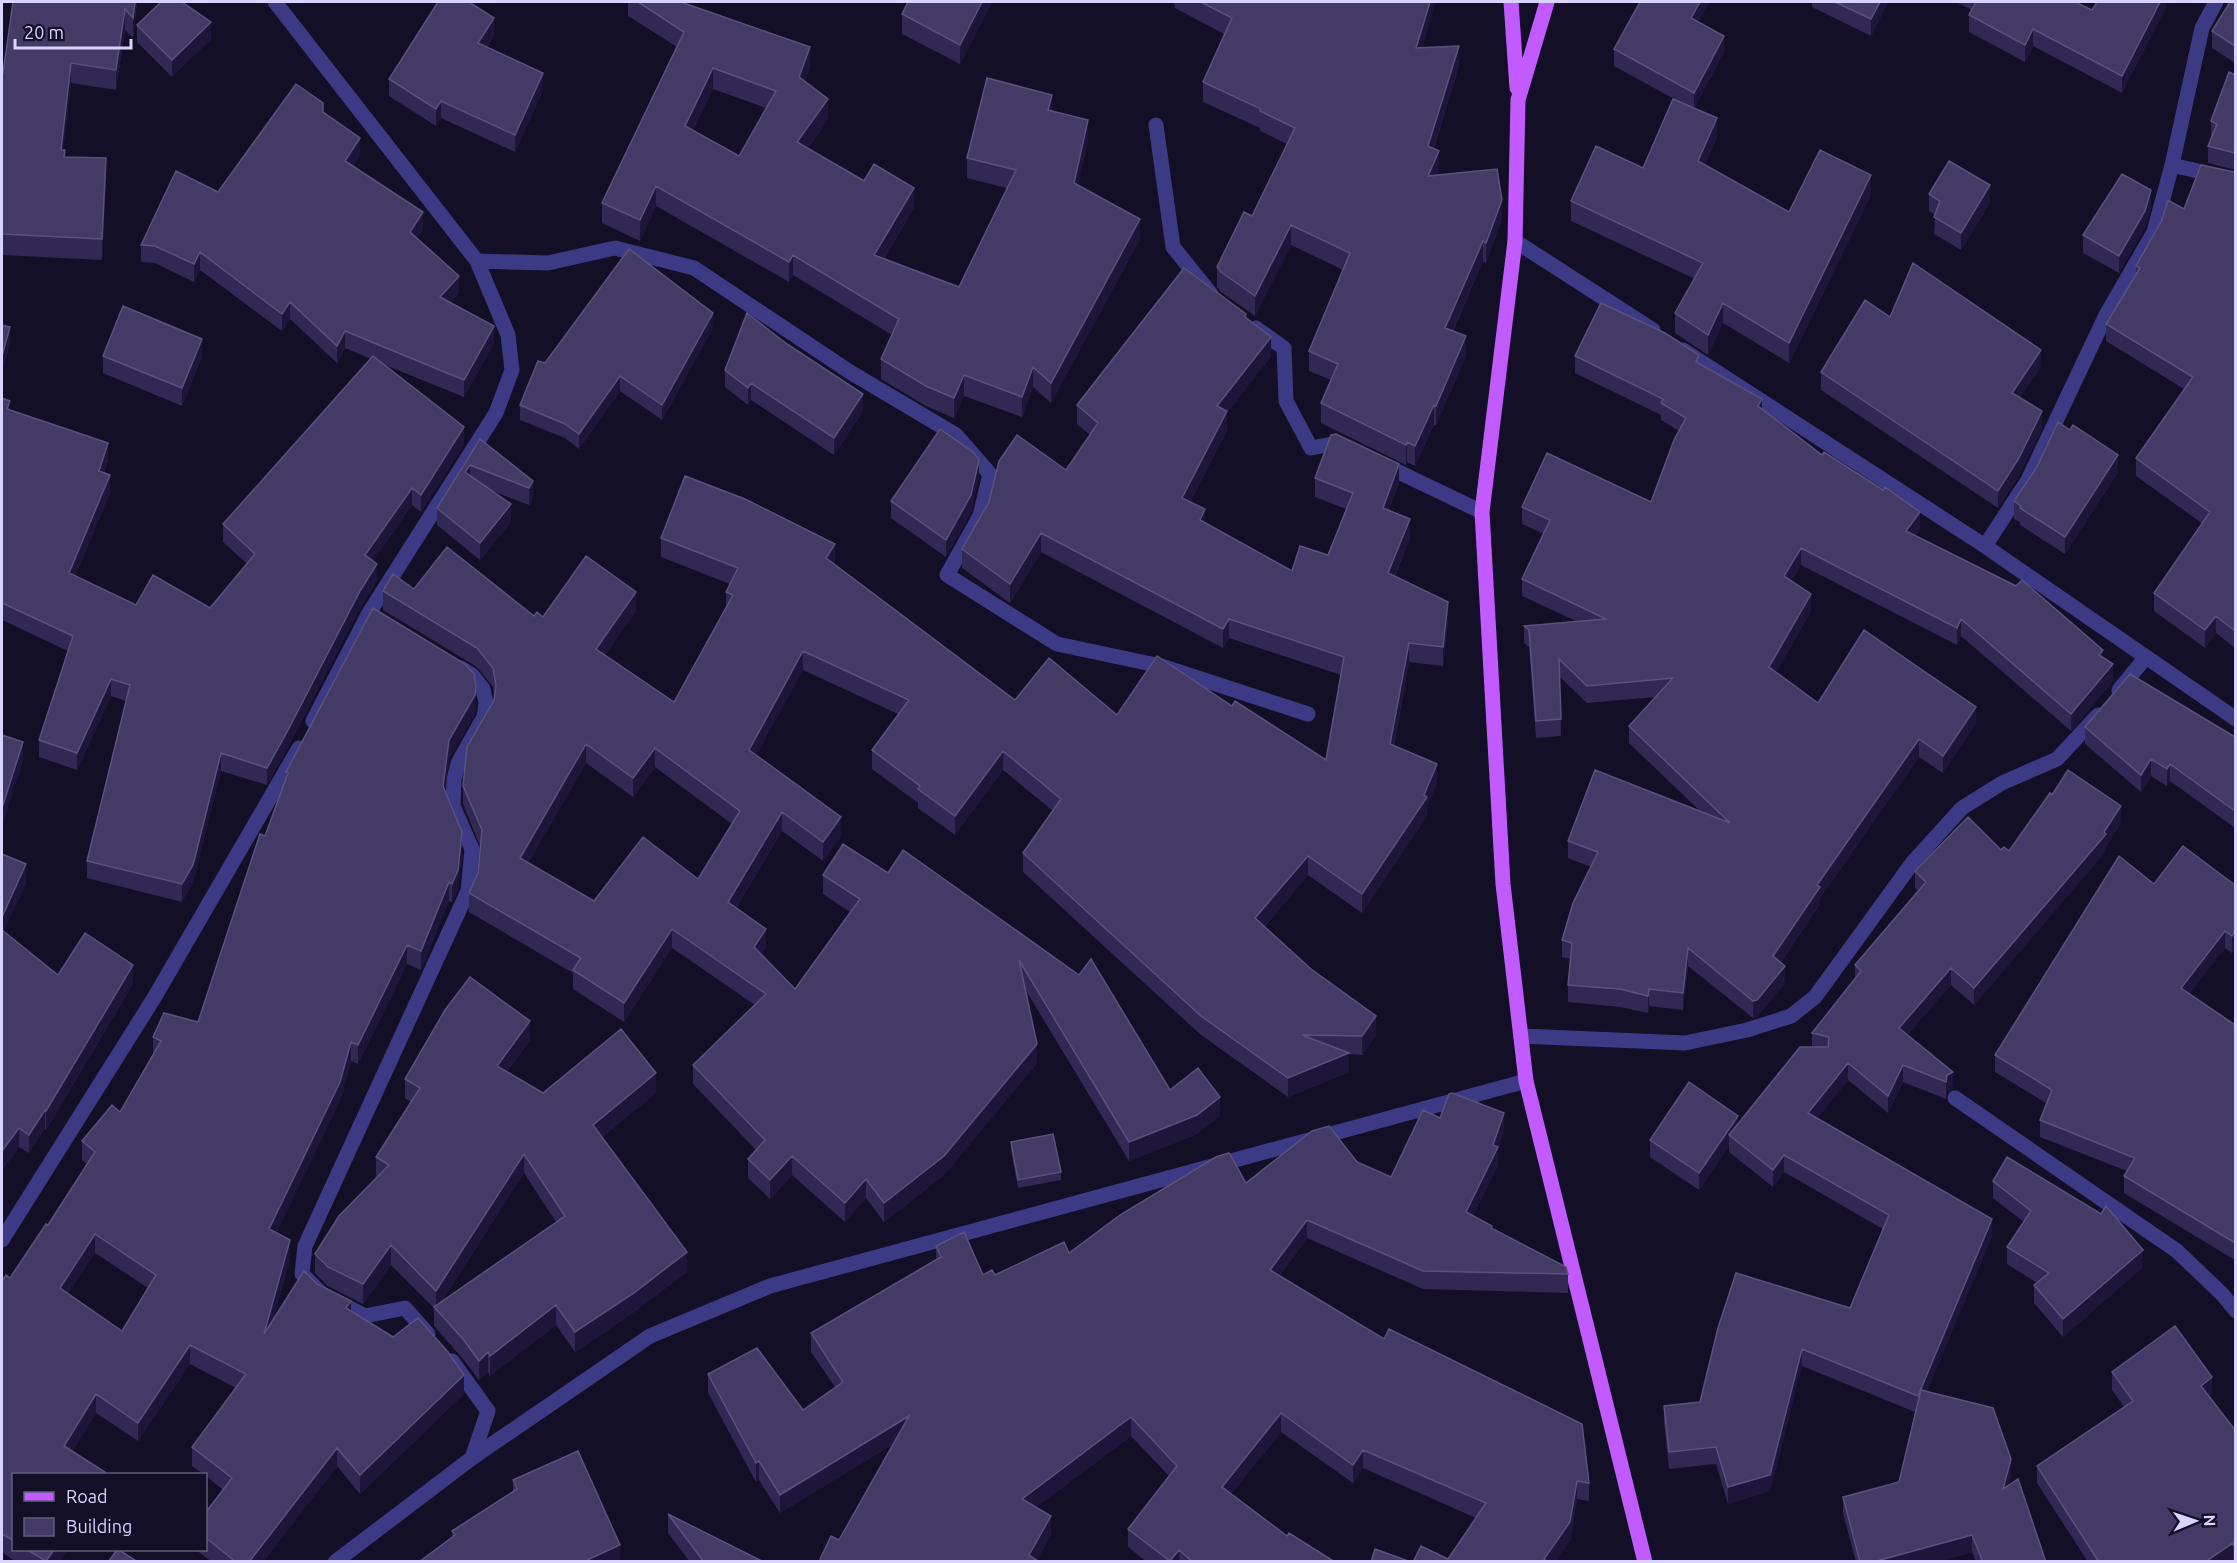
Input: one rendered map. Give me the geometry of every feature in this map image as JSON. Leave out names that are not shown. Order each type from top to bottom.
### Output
[{"type":"main road","points":[[1511,2],[1518,100],[1515,241],[1482,512],[1503,884],[1526,1082],[1645,1562]]},
{"type":"main road","points":[[1518,100],[1547,2]]},
{"type":"street","points":[[2,1240],[160,987],[374,616],[496,413],[512,370],[508,335],[477,261],[275,2]]},
{"type":"street","points":[[1985,546],[2028,480],[2106,315],[2154,232],[2172,165],[2202,28],[2216,2]]},
{"type":"street","points":[[1156,125],[1173,247],[1214,299],[1223,305]]},
{"type":"street","points":[[2172,165],[2235,180]]},
{"type":"street","points":[[1515,241],[1985,546],[2235,720]]},
{"type":"street","points":[[477,261],[548,264],[615,248],[694,268],[850,372],[956,435],[990,474],[980,516],[947,575],[1057,644],[1161,666],[1308,714]]},
{"type":"street","points":[[1240,317],[1284,348],[1286,401],[1311,448],[1337,443],[1482,512]]},
{"type":"street","points":[[1521,1036],[1685,1043],[1747,1030],[1791,1016],[1815,997],[1913,862],[1962,808],[2002,783],[2057,759],[2079,737],[2146,657]]},
{"type":"street","points":[[449,661],[472,675],[483,689],[486,703],[484,717],[458,763],[454,780],[453,806],[472,849],[468,891],[305,1246],[302,1274],[322,1294],[364,1316],[405,1308],[456,1365],[488,1411],[472,1458]]},
{"type":"street","points":[[335,1562],[472,1458],[650,1336],[770,1286],[1526,1082]]},
{"type":"street","points":[[1955,1098],[2177,1251],[2222,1294],[2235,1311]]},
{"type":"building","points":[[13,2],[135,2],[133,18],[125,9],[116,70],[71,63],[61,150],[65,150],[64,157],[106,158],[102,239],[2,234],[2,73]]},
{"type":"building","points":[[161,2],[182,2],[211,22],[172,60],[137,25]]},
{"type":"building","points":[[438,2],[469,2],[494,18],[478,43],[543,73],[515,135],[441,101],[436,109],[389,79]]},
{"type":"building","points":[[638,2],[681,2],[810,47],[799,77],[828,99],[797,142],[864,181],[874,164],[914,188],[874,255],[959,287],[1016,170],[967,158],[987,78],[1052,95],[1048,110],[1088,120],[1074,183],[1140,219],[1051,383],[1033,367],[1022,397],[964,375],[954,398],[926,386],[881,359],[899,319],[793,255],[789,262],[656,186],[640,220],[602,203],[684,32]],"holes":[[[713,68],[776,91],[739,156],[685,126]]]},
{"type":"building","points":[[908,2],[982,2],[960,45],[902,14]]},
{"type":"building","points":[[1201,2],[1430,2],[1416,48],[1459,46],[1428,146],[1439,151],[1428,176],[1497,169],[1502,200],[1486,243],[1483,241],[1445,328],[1466,336],[1436,406],[1434,405],[1415,446],[1407,442],[1406,445],[1321,403],[1338,364],[1309,351],[1350,253],[1291,225],[1255,296],[1217,267],[1244,212],[1252,216],[1295,128],[1203,82],[1232,18]]},
{"type":"building","points":[[1640,2],[1700,2],[1691,18],[1724,36],[1694,93],[1614,49]]},
{"type":"building","points":[[1835,2],[1880,2],[1871,19]]},
{"type":"building","points":[[1976,2],[2075,2],[2092,10],[2097,2],[2160,2],[2122,76],[2033,29],[2025,45],[1969,15]]},
{"type":"building","points":[[2230,2],[2235,2],[2235,46],[2212,31]]},
{"type":"building","points":[[2229,72],[2235,75],[2235,153],[2208,146],[2217,124],[2211,121]]},
{"type":"building","points":[[296,84],[323,103],[323,112],[360,138],[345,161],[423,212],[410,232],[459,276],[440,297],[494,326],[464,380],[345,331],[337,346],[290,302],[282,314],[200,252],[194,264],[155,246],[141,245],[176,171],[218,192]]},
{"type":"building","points":[[1673,99],[1717,118],[1698,161],[1789,212],[1820,150],[1871,175],[1789,343],[1723,303],[1708,335],[1675,313],[1703,263],[1571,201],[1596,146],[1643,168]]},
{"type":"building","points":[[1949,161],[1990,185],[1961,233],[1934,217],[1940,201],[1929,194]]},
{"type":"building","points":[[2201,165],[2235,172],[2235,631],[2216,616],[2205,630],[2154,593],[2210,512],[2136,458],[2193,377],[2106,324],[2140,268],[2136,266],[2162,220],[2168,200],[2184,209]]},
{"type":"building","points":[[2122,174],[2151,190],[2145,211],[2119,256],[2083,235]]},
{"type":"building","points":[[629,249],[713,313],[662,405],[620,376],[579,434],[565,424],[520,405],[538,361],[545,363]]},
{"type":"building","points":[[1913,263],[2041,350],[2012,393],[2042,411],[2019,458],[1998,491],[1821,372],[1865,300],[1890,317]]},
{"type":"building","points":[[1184,268],[1246,314],[1245,317],[1271,337],[1217,406],[1227,411],[1182,498],[1205,509],[1200,520],[1292,571],[1300,546],[1328,555],[1353,493],[1315,478],[1331,435],[1336,434],[1399,464],[1383,508],[1410,519],[1388,573],[1448,602],[1443,647],[1409,643],[1390,744],[1437,764],[1424,795],[1427,797],[1362,894],[1308,856],[1255,918],[1311,969],[1376,1016],[1362,1036],[1302,1035],[1349,1053],[1288,1078],[1201,1016],[1023,853],[1061,799],[1003,751],[955,816],[918,789],[920,786],[872,750],[909,700],[803,651],[749,750],[841,817],[823,842],[782,812],[728,902],[766,929],[754,947],[795,989],[860,899],[823,875],[843,844],[888,873],[903,850],[1079,975],[1091,959],[1170,1090],[1198,1068],[1220,1097],[1197,1115],[1129,1142],[1019,960],[1037,1044],[944,1156],[884,1203],[866,1179],[845,1203],[792,1156],[770,1180],[748,1159],[765,1140],[693,1065],[766,994],[672,929],[624,1003],[573,970],[581,958],[469,893],[478,873],[482,830],[463,786],[467,747],[494,700],[496,685],[493,668],[477,648],[383,591],[393,574],[414,589],[447,547],[534,616],[537,612],[543,617],[586,556],[636,592],[596,649],[674,702],[733,595],[726,592],[738,568],[661,538],[685,476],[745,499],[835,544],[826,558],[1015,700],[1049,658],[1117,715],[1157,656],[1232,706],[1235,701],[1326,760],[1344,657],[1229,619],[1223,629],[1041,533],[1010,584],[962,549],[989,502],[999,461],[1017,435],[1066,470],[1098,423],[1077,405]],"holes":[[[586,744],[633,778],[655,748],[740,811],[698,879],[643,837],[594,901],[520,858]]]},
{"type":"building","points":[[1601,303],[1665,333],[1699,355],[1696,362],[1762,399],[1758,406],[1822,455],[1824,452],[1883,490],[1885,487],[1920,512],[1906,531],[2016,586],[2022,580],[2103,650],[2099,655],[2113,664],[2071,714],[1961,619],[1957,628],[1801,548],[1784,576],[1811,594],[1769,667],[1818,703],[1864,630],[1976,707],[1943,756],[1919,739],[1817,885],[1820,887],[1773,956],[1785,966],[1757,1000],[1753,1001],[1688,948],[1683,993],[1649,989],[1648,996],[1620,989],[1568,985],[1572,943],[1562,940],[1573,903],[1598,852],[1568,841],[1595,770],[1730,823],[1629,726],[1673,678],[1587,686],[1559,659],[1561,719],[1536,721],[1529,630],[1524,626],[1606,619],[1522,579],[1550,520],[1522,507],[1547,453],[1651,502],[1674,440],[1686,418],[1661,403],[1663,399],[1575,356]]},
{"type":"building","points":[[123,306],[202,339],[182,388],[103,356]]},
{"type":"building","points":[[747,313],[787,344],[863,394],[834,438],[751,383],[748,388],[725,370]]},
{"type":"building","points":[[2,325],[10,327],[2,356]]},
{"type":"building","points":[[373,356],[464,427],[421,495],[412,488],[365,555],[377,564],[360,591],[267,768],[221,753],[193,865],[182,884],[87,861],[130,685],[111,679],[77,753],[39,740],[73,636],[2,603],[2,398],[10,401],[7,409],[108,443],[99,471],[110,475],[69,573],[136,605],[153,575],[210,608],[255,554],[223,524]]},
{"type":"building","points":[[2058,422],[2070,430],[2073,425],[2118,455],[2065,537],[2020,508],[2021,506],[2014,501],[2037,467]]},
{"type":"building","points":[[940,429],[973,452],[979,460],[971,495],[946,540],[891,501]]},
{"type":"building","points":[[480,439],[533,481],[529,488],[470,465],[465,472],[511,504],[480,543],[437,508]]},
{"type":"building","points":[[373,608],[465,664],[474,674],[475,695],[449,740],[443,786],[462,832],[458,870],[452,884],[449,882],[421,951],[407,945],[358,1045],[351,1042],[340,1082],[269,1229],[290,1240],[264,1334],[304,1271],[317,1284],[351,1301],[346,1308],[393,1337],[418,1318],[448,1352],[464,1375],[360,1475],[337,1448],[249,1562],[236,1562],[207,1539],[207,1511],[232,1478],[192,1447],[246,1374],[190,1345],[138,1423],[96,1394],[64,1446],[104,1473],[12,1473],[12,1540],[2,1534],[2,1281],[6,1275],[10,1278],[46,1224],[48,1225],[95,1152],[82,1141],[112,1105],[120,1112],[161,1041],[153,1037],[164,1013],[198,1022],[260,834],[265,836],[288,773],[286,772]],"holes":[[[95,1234],[156,1275],[122,1331],[60,1288]]]},
{"type":"building","points":[[2130,674],[2235,737],[2235,811],[2170,764],[2167,769],[2151,759],[2141,775],[2085,727]]},
{"type":"building","points":[[2,735],[23,742],[2,808]]},
{"type":"building","points":[[2068,770],[2121,806],[2104,832],[2106,834],[1974,988],[1951,968],[1899,1028],[1953,1072],[1947,1075],[1946,1082],[1903,1065],[1888,1096],[1848,1063],[1808,1113],[1992,1219],[1918,1396],[1802,1349],[1770,1475],[1728,1487],[1716,1447],[1669,1452],[1664,1406],[1700,1402],[1718,1328],[1736,1273],[1850,1308],[1889,1215],[1784,1155],[1773,1170],[1729,1135],[1800,1047],[1828,1047],[1829,1037],[1812,1033],[1861,971],[1855,965],[1926,882],[1915,871],[1968,817],[2001,850],[2004,847],[2009,851]]},
{"type":"building","points":[[2183,846],[2235,885],[2235,931],[2232,936],[2225,931],[2181,988],[2235,1025],[2235,1243],[2124,1176],[2135,1158],[2040,1120],[2052,1090],[1995,1055],[2119,856],[2154,884]]},
{"type":"building","points":[[2,854],[26,864],[2,917]]},
{"type":"building","points":[[2,930],[58,975],[85,933],[133,965],[46,1111],[29,1135],[19,1128],[2,1151]]},
{"type":"building","points":[[470,977],[530,1021],[497,1066],[543,1093],[621,1029],[656,1073],[593,1125],[687,1252],[634,1293],[575,1332],[556,1305],[490,1356],[488,1352],[479,1361],[434,1307],[565,1216],[524,1154],[436,1291],[391,1245],[363,1284],[328,1267],[315,1254],[339,1216],[389,1165],[376,1157],[420,1088],[405,1079],[445,1010]]},
{"type":"building","points":[[1689,1082],[1738,1116],[1699,1173],[1650,1140]]},
{"type":"building","points":[[1452,1093],[1504,1113],[1493,1145],[1498,1147],[1466,1212],[1492,1226],[1491,1228],[1566,1267],[1568,1274],[1423,1271],[1307,1220],[1270,1270],[1384,1339],[1389,1329],[1582,1424],[1589,1483],[1577,1481],[1570,1522],[1544,1559],[1548,1562],[1413,1562],[1421,1546],[1448,1559],[1486,1503],[1363,1450],[1353,1465],[1281,1413],[1222,1487],[1287,1536],[1289,1533],[1335,1562],[1193,1562],[1179,1550],[1170,1561],[1128,1529],[1177,1466],[1131,1417],[1022,1499],[1051,1516],[1029,1555],[1039,1562],[821,1562],[820,1559],[831,1536],[839,1540],[909,1416],[780,1495],[759,1461],[756,1463],[708,1374],[757,1348],[803,1410],[843,1382],[811,1333],[941,1257],[936,1246],[964,1232],[983,1275],[992,1270],[995,1275],[1064,1242],[1069,1253],[1120,1215],[1216,1157],[1229,1153],[1246,1183],[1312,1131],[1329,1126],[1357,1162],[1391,1177],[1423,1110],[1440,1118],[1449,1094]]},
{"type":"building","points":[[1053,1134],[1061,1172],[1018,1180],[1011,1142]]},
{"type":"building","points":[[2007,1157],[2101,1214],[2106,1206],[2143,1250],[2063,1319],[2034,1285],[2049,1273],[2007,1247],[2031,1211],[1993,1181]]},
{"type":"building","points":[[2175,1326],[2212,1377],[2201,1386],[2235,1430],[2235,1548],[2233,1543],[2205,1562],[2099,1562],[2037,1466],[2133,1401],[2112,1372]]},
{"type":"building","points":[[1921,1390],[1993,1408],[2011,1459],[2003,1489],[2018,1479],[2046,1562],[1983,1562],[1972,1535],[1873,1562],[1860,1562],[1843,1497],[1899,1482]]},
{"type":"building","points":[[578,1451],[620,1545],[583,1562],[419,1562],[455,1535],[452,1531],[517,1489],[513,1480]]},
{"type":"building","points":[[668,1514],[764,1562],[704,1562]]},
{"type":"building","points":[[1375,1549],[1411,1562],[1371,1562]]},
{"type":"building","points":[[29,1551],[53,1551],[46,1561]]},
{"type":"building","points":[[116,1551],[121,1551],[138,1562],[108,1562]]}]
